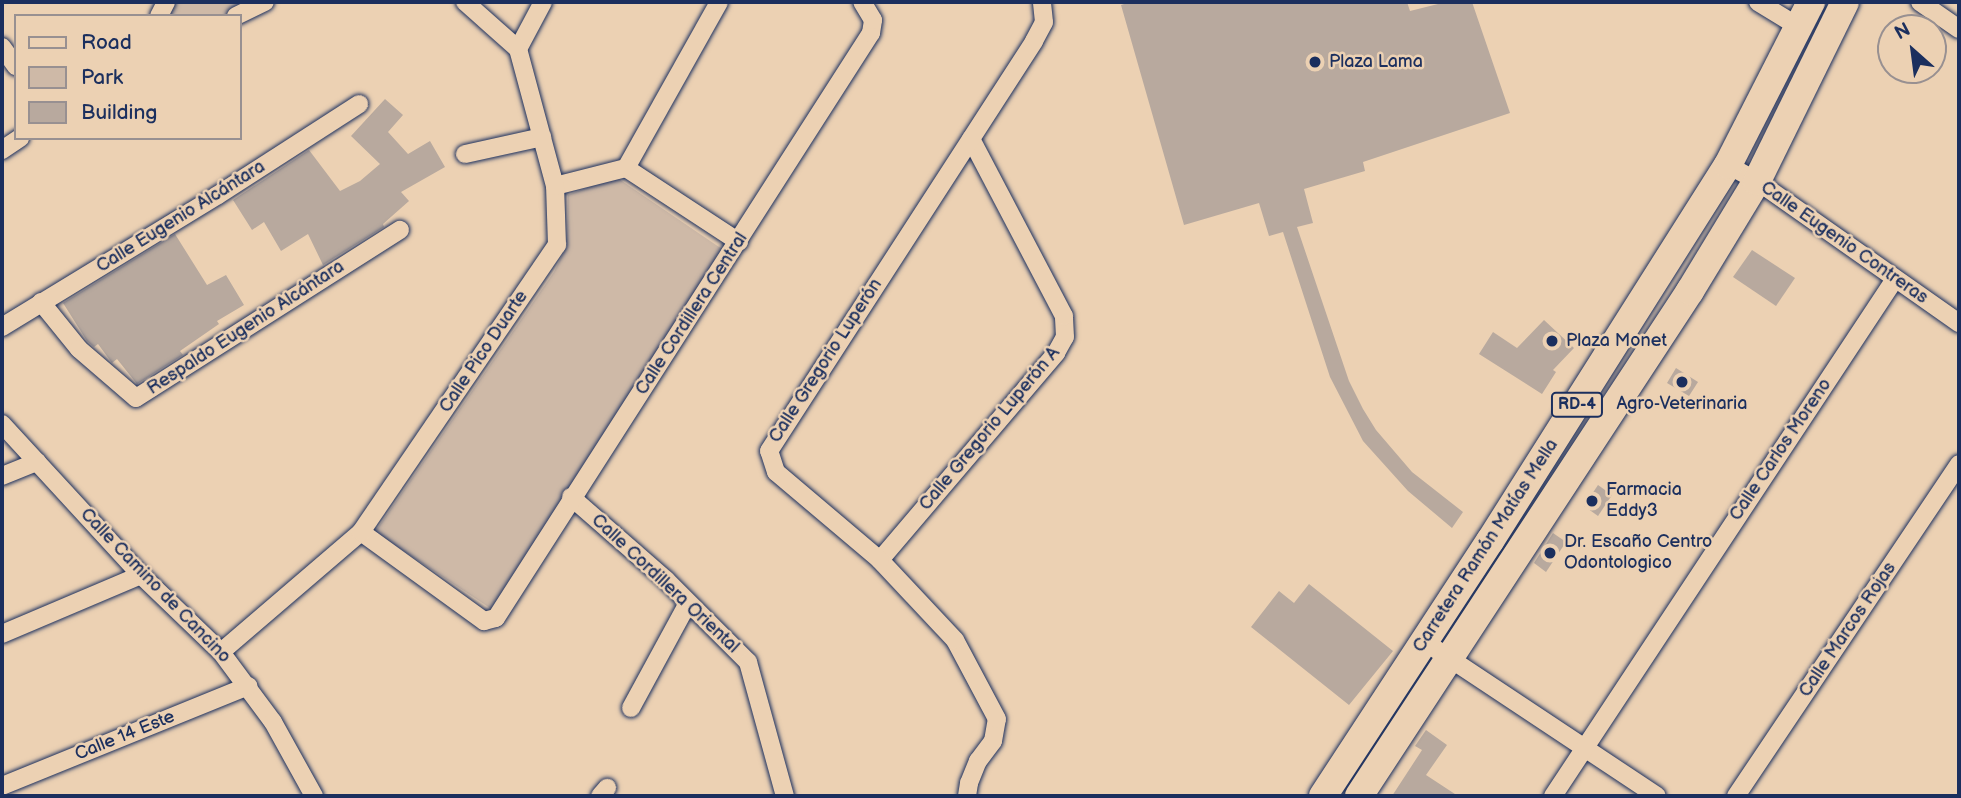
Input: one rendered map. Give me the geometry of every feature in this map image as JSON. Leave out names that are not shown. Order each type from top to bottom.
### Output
[{"type":"main road","name":"Carretera Ramón Matías Mella","points":[[1323,796],[1425,642],[1728,165],[1811,2]]},
{"type":"main road","name":"Carretera Ramón Matías Mella","points":[[1359,796],[1690,291],[1756,181],[1845,2]]},
{"type":"street","points":[[240,14],[265,2]]},
{"type":"street","points":[[465,2],[519,49],[543,2]]},
{"type":"street","points":[[555,186],[626,168],[719,2]]},
{"type":"street","name":"Calle Cordillera Central","points":[[361,532],[484,621],[496,618],[571,497],[739,242],[871,33],[873,20],[862,2]]},
{"type":"street","name":"Calle Gregorio Luperón","points":[[967,796],[978,761],[993,741],[997,719],[992,704],[956,640],[880,560],[776,472],[769,451],[1039,31],[1044,22],[1042,2]]},
{"type":"street","points":[[1758,2],[1799,27]]},
{"type":"street","points":[[1920,2],[1959,29]]},
{"type":"street","points":[[2,47],[14,63]]},
{"type":"street","name":"Calle Pico Duarte","points":[[221,652],[361,532],[557,245],[555,186],[519,49]]},
{"type":"street","name":"Calle Eugenio Alcántara","points":[[2,327],[218,195],[359,104]]},
{"type":"street","points":[[465,154],[542,137]]},
{"type":"street","name":"Calle Gregorio Luperón A","points":[[880,560],[1056,353],[1065,337],[1064,316],[971,139]]},
{"type":"street","points":[[2,150],[17,140]]},
{"type":"street","name":"Calle Eugenio Contreras","points":[[1728,165],[1756,181],[1959,323]]},
{"type":"street","points":[[626,168],[739,242]]},
{"type":"street","name":"Respaldo Eugenio Alcántara","points":[[41,302],[79,349],[136,398],[400,230]]},
{"type":"street","name":"Calle Carlos Moreno","points":[[1553,796],[1582,748],[1895,279]]},
{"type":"street","name":"Calle Camino de Cancino","points":[[2,424],[141,575],[221,652],[273,722],[314,796]]},
{"type":"street","points":[[2,476],[37,462]]},
{"type":"street","name":"Calle Marcos Rojas","points":[[1736,796],[1959,464]]},
{"type":"street","name":"Calle Cordillera Oriental","points":[[571,497],[688,603],[748,662],[785,796]]},
{"type":"street","points":[[2,634],[141,575]]},
{"type":"street","points":[[631,708],[688,603]]},
{"type":"street","points":[[1425,642],[1657,796]]},
{"type":"street","name":"Calle 14 Este","points":[[5,785],[248,687]]},
{"type":"green space","points":[[175,2],[253,2],[229,14],[168,14]]},
{"type":"green space","points":[[616,177],[722,249],[493,610],[375,532],[554,272],[567,246],[568,195]]},
{"type":"building","name":"Plaza Lama","points":[[1130,2],[1407,2],[1410,11],[1446,2],[1472,2],[1510,113],[1363,162],[1365,171],[1304,189],[1313,223],[1297,227],[1349,381],[1363,409],[1376,430],[1412,472],[1463,512],[1452,528],[1408,491],[1363,441],[1330,377],[1283,232],[1269,236],[1259,203],[1184,225],[1121,5]]},
{"type":"building","points":[[385,99],[403,115],[388,132],[408,154],[430,141],[445,167],[401,192],[409,201],[383,224],[384,227],[323,265],[308,234],[281,251],[264,222],[252,230],[233,200],[309,150],[340,191],[360,181],[380,164],[351,136]]},
{"type":"building","points":[[175,234],[207,285],[226,275],[244,305],[217,321],[219,324],[180,351],[183,355],[137,384],[117,359],[112,363],[98,344],[94,347],[87,341],[63,303]]},
{"type":"building","points":[[1752,250],[1795,278],[1776,306],[1733,277]]},
{"type":"building","points":[[1544,320],[1574,348],[1553,370],[1556,372],[1542,394],[1479,354],[1493,332],[1517,348]]},
{"type":"building","name":"Agro-Veterinaria","points":[[1676,368],[1698,382],[1689,396],[1667,383]]},
{"type":"building","points":[[1598,485],[1612,495],[1598,516],[1584,506]]},
{"type":"building","name":"Dr. Escaño Centro Odontologico","points":[[1553,533],[1566,542],[1546,572],[1534,563]]},
{"type":"building","points":[[1309,584],[1393,651],[1349,705],[1251,627],[1279,591],[1294,603]]},
{"type":"building","points":[[1426,730],[1447,745],[1426,775],[1458,796],[1392,796],[1422,750],[1415,746]]},
{"type":"place","name":"Plaza Lama","points":[[1315,62]]},
{"type":"place","name":"Plaza Monet","points":[[1552,341]]},
{"type":"place","name":"Agro-Veterinaria","points":[[1682,382]]},
{"type":"place","name":"Farmacia Eddy3","points":[[1592,501]]},
{"type":"place","name":"Dr. Escaño Centro Odontologico","points":[[1550,553]]}]
